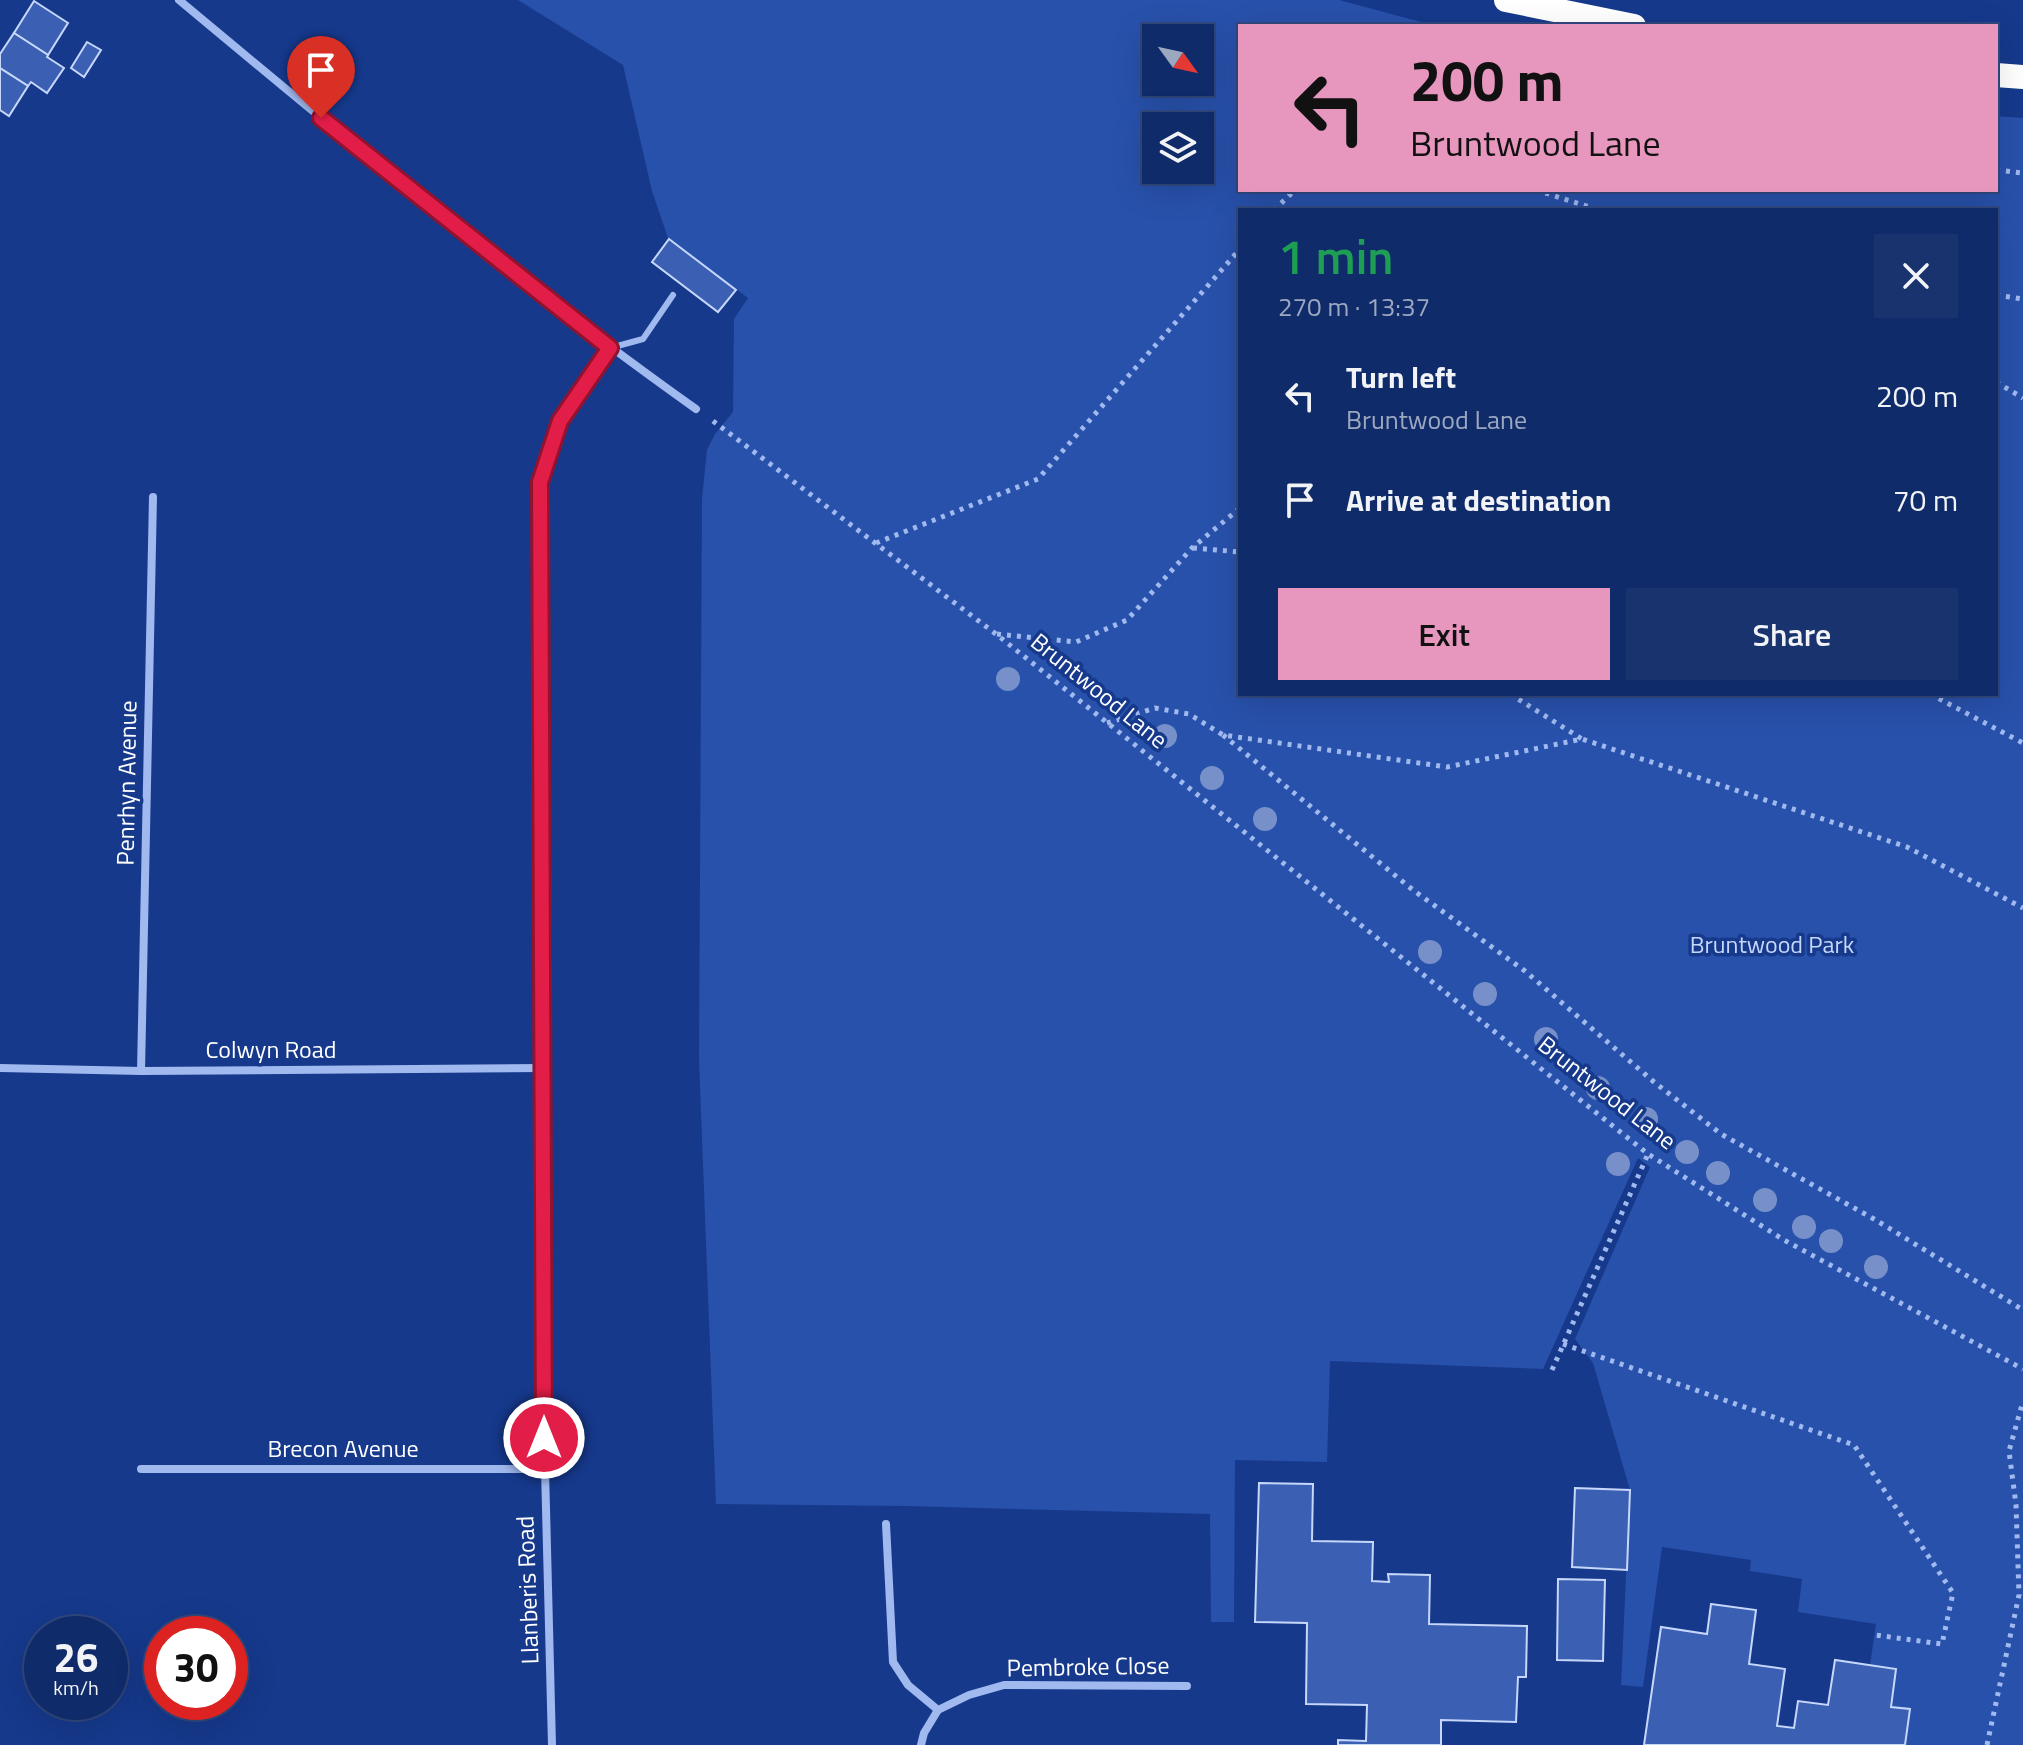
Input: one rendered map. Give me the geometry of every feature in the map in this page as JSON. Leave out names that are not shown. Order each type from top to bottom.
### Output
[{"type":"highway","points":[[1506,0],[1624,24]]},
{"type":"highway","points":[[1998,75],[2023,77]]},
{"type":"street","points":[[179,0],[368,158],[610,348],[696,409]]},
{"type":"street","name":"Llanberis Road","points":[[552,1745],[545,1469],[540,482],[560,421],[610,348]]},
{"type":"street","name":"Penrhyn Avenue","points":[[141,1071],[153,497]]},
{"type":"street","name":"Colwyn Road","points":[[0,1068],[141,1071],[542,1068]]},
{"type":"street","name":"Brecon Avenue","points":[[141,1469],[545,1469]]},
{"type":"street","points":[[886,1524],[893,1662],[908,1685],[938,1710],[924,1733],[921,1745]]},
{"type":"street","name":"Pembroke Close","points":[[938,1710],[969,1695],[1004,1685],[1187,1686]]},
{"type":"lane","points":[[610,348],[643,339],[673,295]]},
{"type":"path","points":[[1998,170],[2023,173]]},
{"type":"path","points":[[1276,208],[1293,192]]},
{"type":"path","points":[[1542,192],[1593,208]]},
{"type":"path","points":[[876,543],[1038,479],[1238,251]]},
{"type":"path","points":[[1998,295],[2023,299]]},
{"type":"path","points":[[1998,383],[2023,398]]},
{"type":"path","name":"Bruntwood Lane","points":[[696,409],[996,634],[1648,1154],[1784,1240],[2023,1369]]},
{"type":"path","points":[[996,634],[1076,642],[1127,620],[1192,548],[1238,510]]},
{"type":"path","points":[[1192,548],[1238,552]]},
{"type":"path","points":[[1513,696],[1582,739],[1907,847],[2023,908]]},
{"type":"path","points":[[1934,696],[2023,743]]},
{"type":"path","points":[[1107,723],[1155,708],[1189,714],[1223,735],[1413,890],[1525,971],[1654,1082],[1721,1134],[1874,1219],[2023,1310]]},
{"type":"path","points":[[1223,735],[1447,767],[1582,739]]},
{"type":"path","points":[[1552,1370],[1648,1154]]},
{"type":"path","points":[[1563,1344],[1854,1445],[1953,1593],[1942,1644],[1875,1635]]},
{"type":"path","points":[[1987,1745],[2019,1595],[2016,1505],[2009,1451],[2023,1401]]},
{"type":"green space","name":"Bruntwood Park","points":[[518,0],[1339,0],[1429,24],[1238,24],[1238,192],[1998,192],[1998,116],[2023,118],[2023,1745],[1905,1745],[1910,1710],[1891,1707],[1896,1669],[1870,1665],[1876,1624],[1798,1612],[1802,1579],[1750,1571],[1751,1560],[1662,1547],[1643,1687],[1621,1685],[1630,1490],[1593,1363],[1575,1339],[1650,1167],[1638,1158],[1543,1369],[1330,1361],[1327,1462],[1235,1460],[1234,1622],[1211,1622],[1210,1514],[716,1504],[699,1059],[702,499],[707,450],[715,434],[733,412],[734,319],[748,298],[668,238],[652,191],[623,65]]},
{"type":"building","points":[[34,1],[68,23],[48,55],[14,33]]},
{"type":"building","points":[[14,33],[64,68],[47,93],[31,82],[28,86],[0,68],[0,54]]},
{"type":"building","points":[[87,42],[101,50],[84,77],[71,68]]},
{"type":"building","points":[[0,68],[28,86],[9,116],[0,110]]},
{"type":"building","points":[[669,239],[736,290],[718,312],[652,262]]},
{"type":"building","points":[[1259,1483],[1313,1484],[1312,1541],[1373,1542],[1372,1581],[1389,1582],[1388,1574],[1430,1575],[1429,1624],[1527,1626],[1526,1677],[1518,1677],[1516,1722],[1441,1720],[1441,1745],[1338,1745],[1338,1740],[1366,1741],[1367,1705],[1306,1704],[1307,1623],[1255,1622]]},
{"type":"building","points":[[1575,1488],[1630,1490],[1627,1570],[1572,1567]]},
{"type":"building","points":[[1558,1579],[1605,1580],[1603,1661],[1557,1660]]},
{"type":"building","points":[[1711,1604],[1756,1610],[1749,1664],[1785,1669],[1777,1726],[1794,1728],[1798,1701],[1828,1705],[1835,1660],[1896,1669],[1891,1707],[1910,1709],[1905,1745],[1644,1745],[1661,1627],[1707,1634]]},
{"type":"route","points":[[321,118],[610,348],[560,421],[540,482],[544,1438]]}]
